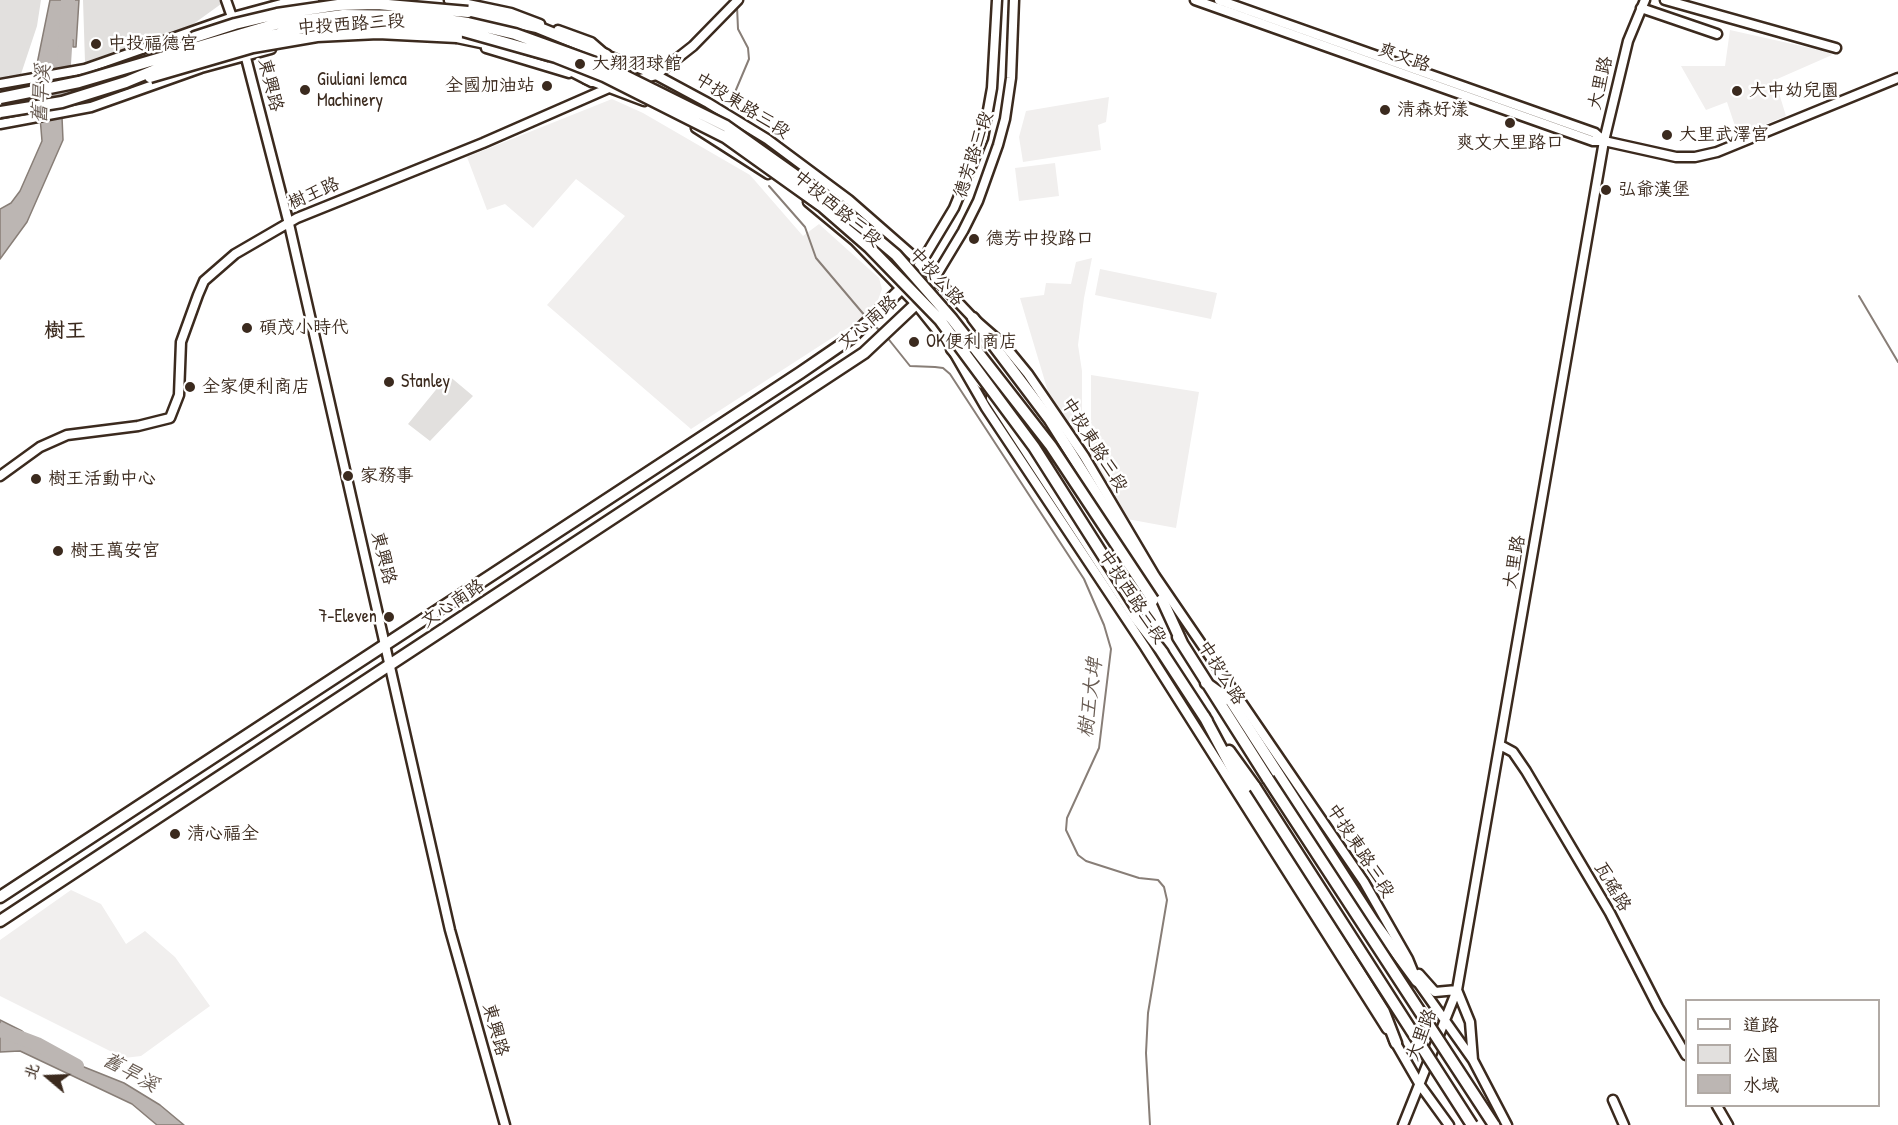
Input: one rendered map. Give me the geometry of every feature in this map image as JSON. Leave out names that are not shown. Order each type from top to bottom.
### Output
[{"type":"main road","points":[[177,52],[195,37],[235,24],[277,14],[338,5],[377,4],[468,12],[537,27],[606,55]]},
{"type":"main road","name":"中投公路","points":[[0,98],[79,82],[276,24],[319,17],[389,15],[448,20],[515,33],[609,68],[726,126],[833,202],[896,255],[952,319],[1051,446],[1182,643],[1494,1125]]},
{"type":"main road","name":"中投公路","points":[[0,112],[62,102],[126,82],[191,55],[315,25],[414,25],[460,30],[556,57],[604,76],[715,132],[824,207],[868,247],[940,320],[1034,447],[1163,653],[1204,716],[1255,787],[1472,1125]]},
{"type":"main road","points":[[126,82],[168,73],[253,47],[317,36],[378,33],[457,37],[554,61],[592,81]]},
{"type":"main road","name":"文心南路","points":[[0,897],[387,645],[851,338],[901,289]]},
{"type":"main road","name":"文心南路","points":[[0,921],[864,353],[916,304]]},
{"type":"main road","points":[[973,318],[1050,420],[1160,595],[1182,643]]},
{"type":"main road","points":[[952,349],[983,384],[1136,618],[1163,653]]},
{"type":"main road","points":[[1206,683],[1231,701],[1373,921],[1417,981]]},
{"type":"main road","points":[[1204,716],[1235,774],[1384,1012],[1396,1043]]},
{"type":"street","name":"東興路","points":[[226,0],[245,54],[288,224],[387,645],[450,930],[505,1125]]},
{"type":"street","points":[[0,84],[13,84],[97,66],[233,17],[280,4],[314,0]]},
{"type":"street","name":"中投東路三段","points":[[449,0],[511,13],[591,42],[606,55],[656,75],[731,116],[767,139],[849,200],[936,277],[973,318],[1005,346],[1028,374],[1084,456],[1155,576],[1364,882],[1408,959],[1417,981],[1473,1060],[1507,1125]]},
{"type":"street","name":"德芳路三段","points":[[901,289],[921,263],[954,208],[982,138],[992,88],[997,0]]},
{"type":"street","name":"爽文路","points":[[1195,0],[1593,141],[1604,141],[1676,157],[1705,156],[1898,78]]},
{"type":"street","name":"爽文路","points":[[1219,0],[1595,133],[1604,141]]},
{"type":"street","points":[[1665,0],[1836,48]]},
{"type":"street","name":"德芳路三段","points":[[916,304],[936,277],[978,201],[998,145],[1005,119],[1011,78],[1015,2]]},
{"type":"street","name":"樹王路","points":[[0,476],[40,447],[67,435],[138,426],[170,418],[179,395],[181,342],[204,281],[235,254],[288,224],[609,88],[656,75],[693,46],[735,3]]},
{"type":"street","points":[[1643,4],[1717,34]]},
{"type":"street","name":"大里路","points":[[1403,1125],[1457,990],[1604,141],[1628,41],[1643,4]]},
{"type":"street","name":"中投西路三段","points":[[3,124],[91,107],[245,54],[314,40],[399,35],[479,45],[592,81],[647,102],[715,139],[810,204],[855,241],[916,304],[952,349],[986,408],[1145,647],[1396,1043],[1420,1085],[1449,1125]]},
{"type":"street","points":[[715,139],[724,141],[732,137],[736,126],[731,116]]},
{"type":"street","name":"瓦磘路","points":[[1500,745],[1513,752],[1526,771],[1610,913],[1658,1007],[1685,1053]]},
{"type":"street","points":[[1408,959],[1435,992],[1444,993],[1457,990],[1470,1022],[1473,1060]]},
{"type":"street","points":[[1613,1100],[1624,1125]]},
{"type":"street","points":[[1718,1107],[1728,1125]]},
{"type":"shaded area","name":"大中幼兒園","points":[[1730,30],[1828,52],[1832,55],[1775,80],[1786,116],[1738,135],[1727,102],[1706,110],[1681,66],[1725,66]]},
{"type":"shaded area","points":[[1109,97],[1106,122],[1098,125],[1101,150],[1023,162],[1019,137],[1026,111]]},
{"type":"shaded area","points":[[612,99],[643,113],[750,175],[803,236],[819,224],[879,278],[882,289],[878,300],[866,316],[691,429],[547,305],[625,216],[576,179],[533,228],[505,204],[487,210],[467,157]]},
{"type":"shaded area","points":[[1055,163],[1059,196],[1019,201],[1015,168]]},
{"type":"shaded area","points":[[1092,258],[1078,345],[1082,371],[1082,434],[1075,436],[1049,395],[1020,298],[1044,295],[1046,283],[1071,284],[1076,262]]},
{"type":"shaded area","points":[[1100,269],[1217,293],[1211,319],[1095,295]]},
{"type":"shaded area","points":[[1091,375],[1199,392],[1176,528],[1127,519],[1091,456]]},
{"type":"shaded area","points":[[71,890],[101,904],[126,944],[145,931],[175,957],[210,1006],[141,1056],[124,1058],[0,996],[0,940]]},
{"type":"green space","points":[[0,0],[41,0],[37,26],[21,74],[0,80]]},
{"type":"green space","points":[[83,0],[219,0],[221,4],[192,25],[85,62]]},
{"type":"green space","points":[[448,375],[473,396],[430,441],[408,424]]},
{"type":"water","name":"舊旱溪","points":[[50,0],[79,0],[76,47],[73,47],[73,40],[63,37],[59,48],[63,140],[27,222],[0,259],[0,209],[11,203],[20,191],[42,141],[36,69]]},
{"type":"water","name":"舊旱溪","points":[[0,1020],[22,1031],[49,1053],[124,1083],[160,1105],[184,1125],[157,1125],[132,1104],[20,1051],[0,1052]]},
{"type":"waterway","name":"舊旱溪","points":[[61,112],[68,0]]},
{"type":"waterway","name":"樹王大埤","points":[[730,104],[749,59],[748,48],[738,29],[737,6]]},
{"type":"waterway","name":"樹王大埤","points":[[769,186],[805,227],[816,258],[866,317]]},
{"type":"waterway","points":[[1859,296],[1898,362]]},
{"type":"waterway","name":"樹王大埤","points":[[872,323],[881,332]]},
{"type":"waterway","name":"樹王大埤","points":[[886,336],[910,366],[943,368],[950,374],[1084,579],[1104,625],[1111,649],[1099,748],[1067,818],[1066,830],[1078,855],[1086,861],[1139,878],[1158,880],[1164,887],[1167,900],[1148,1013],[1146,1053],[1150,1125]]},
{"type":"waterway","name":"舊旱溪","points":[[0,1030],[37,1044],[77,1066]]},
{"type":"place","name":"中投福德宮","points":[[96,44]]},
{"type":"place","name":"大翔羽球館","points":[[580,64]]},
{"type":"place","name":"全國加油站","points":[[547,86]]},
{"type":"place","name":"Giuliani Iemca Machinery","points":[[305,90]]},
{"type":"place","name":"大中幼兒園","points":[[1737,91]]},
{"type":"place","name":"清森好漾","points":[[1385,110]]},
{"type":"place","name":"爽文大里路口","points":[[1510,123]]},
{"type":"place","name":"大里武澤宮","points":[[1667,135]]},
{"type":"place","name":"弘爺漢堡","points":[[1606,190]]},
{"type":"place","name":"德芳中投路口","points":[[974,239]]},
{"type":"place","name":"碩茂小時代","points":[[247,328]]},
{"type":"place","name":"OK便利商店","points":[[914,342]]},
{"type":"place","name":"Stanley","points":[[389,382]]},
{"type":"place","name":"全家便利商店","points":[[190,387]]},
{"type":"place","name":"家務事","points":[[348,476]]},
{"type":"place","name":"樹王活動中心","points":[[36,479]]},
{"type":"place","name":"樹王萬安宮","points":[[58,551]]},
{"type":"place","name":"7-Eleven","points":[[389,617]]},
{"type":"place","name":"清心福全","points":[[175,834]]},
{"type":"district","name":"樹王","points":[[65,331]]}]
